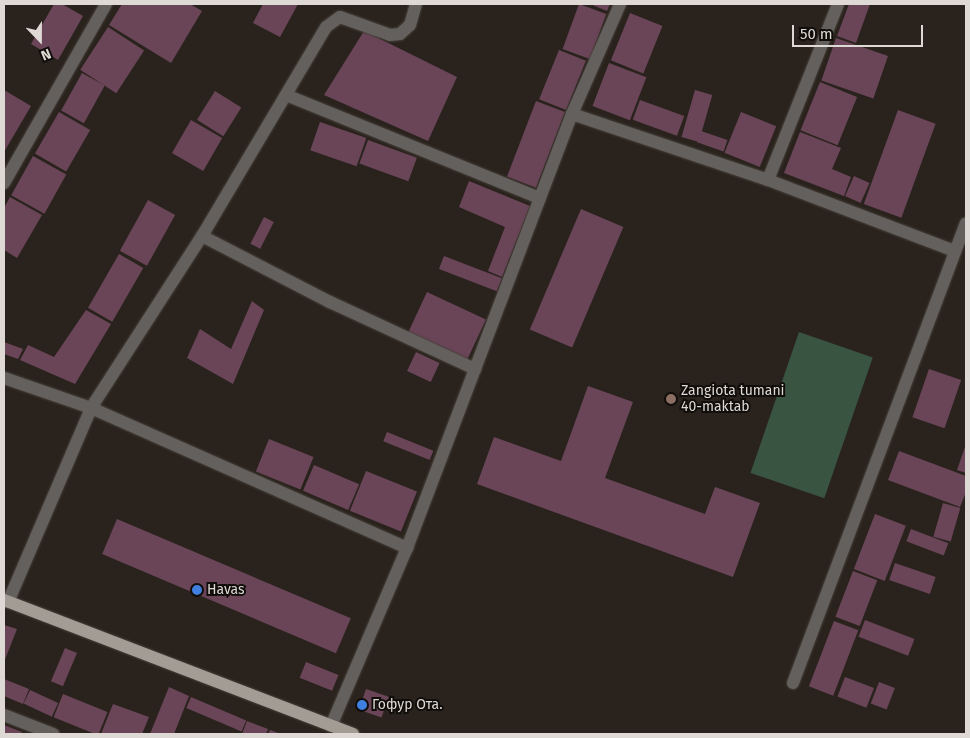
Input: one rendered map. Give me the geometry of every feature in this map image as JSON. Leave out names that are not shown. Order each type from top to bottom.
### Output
[{"type":"main road","points":[[6,601],[353,734]]},
{"type":"street","points":[[4,183],[106,4]]},
{"type":"street","points":[[6,601],[91,408],[202,236],[331,20],[340,17],[390,35],[400,34],[410,25],[416,4]]},
{"type":"street","points":[[331,726],[407,548],[572,114],[620,4]]},
{"type":"street","points":[[768,180],[838,4]]},
{"type":"street","points":[[286,94],[540,198]]},
{"type":"street","points":[[572,114],[768,180],[956,251]]},
{"type":"street","points":[[793,683],[966,223]]},
{"type":"street","points":[[202,236],[330,302],[475,369]]},
{"type":"street","points":[[4,378],[91,408],[407,548]]},
{"type":"street","points":[[4,715],[53,734]]},
{"type":"green space","points":[[799,332],[873,357],[824,498],[750,473]]},
{"type":"building","points":[[54,4],[62,4],[83,16],[58,60],[31,44]]},
{"type":"building","points":[[122,4],[190,4],[202,11],[171,63],[109,25]]},
{"type":"building","points":[[263,4],[298,4],[280,37],[253,23]]},
{"type":"building","points":[[579,4],[606,14],[590,59],[563,49]]},
{"type":"building","points":[[590,4],[610,4],[607,11]]},
{"type":"building","points":[[849,4],[870,4],[856,43],[837,36]]},
{"type":"building","points":[[630,13],[662,26],[643,73],[611,60]]},
{"type":"building","points":[[108,27],[144,50],[116,93],[80,70]]},
{"type":"building","points":[[364,31],[457,77],[428,141],[324,95]]},
{"type":"building","points":[[836,38],[888,56],[873,98],[821,81]]},
{"type":"building","points":[[559,50],[586,61],[566,110],[539,99]]},
{"type":"building","points":[[609,63],[646,77],[630,120],[593,106]]},
{"type":"building","points":[[82,73],[105,86],[84,123],[61,111]]},
{"type":"building","points":[[820,82],[857,97],[838,145],[801,130]]},
{"type":"building","points":[[4,90],[31,106],[4,152]]},
{"type":"building","points":[[695,90],[712,95],[699,142],[681,137]]},
{"type":"building","points":[[215,91],[241,107],[223,136],[197,120]]},
{"type":"building","points":[[640,100],[684,116],[677,136],[633,120]]},
{"type":"building","points":[[536,101],[565,112],[536,188],[507,177]]},
{"type":"building","points":[[898,110],[936,124],[901,218],[864,204]]},
{"type":"building","points":[[59,112],[90,130],[66,172],[35,154]]},
{"type":"building","points":[[741,112],[776,126],[760,167],[725,153]]},
{"type":"building","points":[[191,120],[222,138],[203,171],[172,153]]},
{"type":"building","points":[[320,122],[366,138],[357,166],[310,150]]},
{"type":"building","points":[[701,131],[727,140],[724,151],[697,142]]},
{"type":"building","points":[[800,132],[841,148],[832,169],[851,177],[844,196],[784,173]]},
{"type":"building","points":[[368,140],[417,158],[408,181],[359,163]]},
{"type":"building","points":[[33,156],[66,174],[44,214],[11,195]]},
{"type":"building","points":[[854,176],[870,183],[861,203],[845,196]]},
{"type":"building","points":[[469,181],[530,206],[502,277],[488,271],[505,227],[459,207]]},
{"type":"building","points":[[10,197],[42,215],[17,258],[4,250],[4,208]]},
{"type":"building","points":[[148,200],[175,215],[147,266],[120,251]]},
{"type":"building","points":[[581,209],[623,227],[572,348],[530,330]]},
{"type":"building","points":[[264,217],[274,222],[260,249],[250,244]]},
{"type":"building","points":[[119,254],[143,268],[112,322],[88,308]]},
{"type":"building","points":[[444,256],[502,278],[497,291],[439,269]]},
{"type":"building","points":[[427,292],[486,319],[466,361],[408,334]]},
{"type":"building","points":[[252,301],[264,310],[233,384],[187,358],[200,329],[231,349]]},
{"type":"building","points":[[86,310],[111,324],[75,384],[20,360],[28,345],[54,357]]},
{"type":"building","points":[[4,342],[23,349],[18,359],[4,354]]},
{"type":"building","points":[[416,352],[440,363],[431,382],[407,371]]},
{"type":"building","points":[[929,369],[961,380],[945,428],[912,417]]},
{"type":"building","points":[[588,386],[633,402],[605,478],[705,514],[715,487],[760,503],[733,577],[477,484],[494,437],[561,461]]},
{"type":"building","points":[[387,432],[433,451],[430,460],[383,441]]},
{"type":"building","points":[[269,439],[314,457],[300,489],[256,471]]},
{"type":"building","points":[[966,444],[966,473],[957,470]]},
{"type":"building","points":[[899,451],[966,476],[966,492],[960,507],[888,480]]},
{"type":"building","points":[[314,465],[359,484],[348,510],[303,491]]},
{"type":"building","points":[[366,471],[417,492],[401,531],[350,511]]},
{"type":"building","points":[[943,503],[960,508],[951,542],[933,537]]},
{"type":"building","points":[[875,514],[906,526],[885,581],[854,569]]},
{"type":"building","points":[[117,519],[351,618],[336,653],[102,554]]},
{"type":"building","points":[[911,529],[948,543],[944,555],[906,541]]},
{"type":"building","points":[[895,563],[936,577],[930,594],[889,580]]},
{"type":"building","points":[[853,571],[877,580],[860,626],[835,617]]},
{"type":"building","points":[[865,620],[914,639],[908,656],[859,637]]},
{"type":"building","points":[[834,621],[858,630],[833,696],[809,686]]},
{"type":"building","points":[[4,625],[17,629],[4,662]]},
{"type":"building","points":[[65,648],[77,653],[63,686],[51,681]]},
{"type":"building","points":[[306,662],[338,675],[332,691],[300,678]]},
{"type":"building","points":[[845,677],[874,688],[866,708],[837,697]]},
{"type":"building","points":[[4,679],[29,689],[23,704],[4,696]]},
{"type":"building","points":[[879,682],[895,688],[887,710],[871,703]]},
{"type":"building","points":[[169,687],[189,696],[174,734],[150,734]]},
{"type":"building","points":[[366,689],[389,697],[382,718],[359,710]]},
{"type":"building","points":[[30,690],[58,703],[52,717],[24,704]]},
{"type":"building","points":[[63,694],[108,712],[99,734],[54,717]]},
{"type":"building","points":[[191,697],[246,720],[242,731],[186,708]]},
{"type":"building","points":[[113,704],[149,717],[142,734],[101,734]]},
{"type":"building","points":[[247,721],[268,729],[266,734],[242,734]]},
{"type":"building","points":[[4,725],[22,732],[21,734],[4,734]]},
{"type":"building","points":[[270,730],[281,734],[268,734]]},
{"type":"place","name":"Zangiota tumani 40-maktab","points":[[671,399]]},
{"type":"place","name":"Havas","points":[[197,590]]},
{"type":"place","name":"Гофур Ота.","points":[[362,705]]}]
